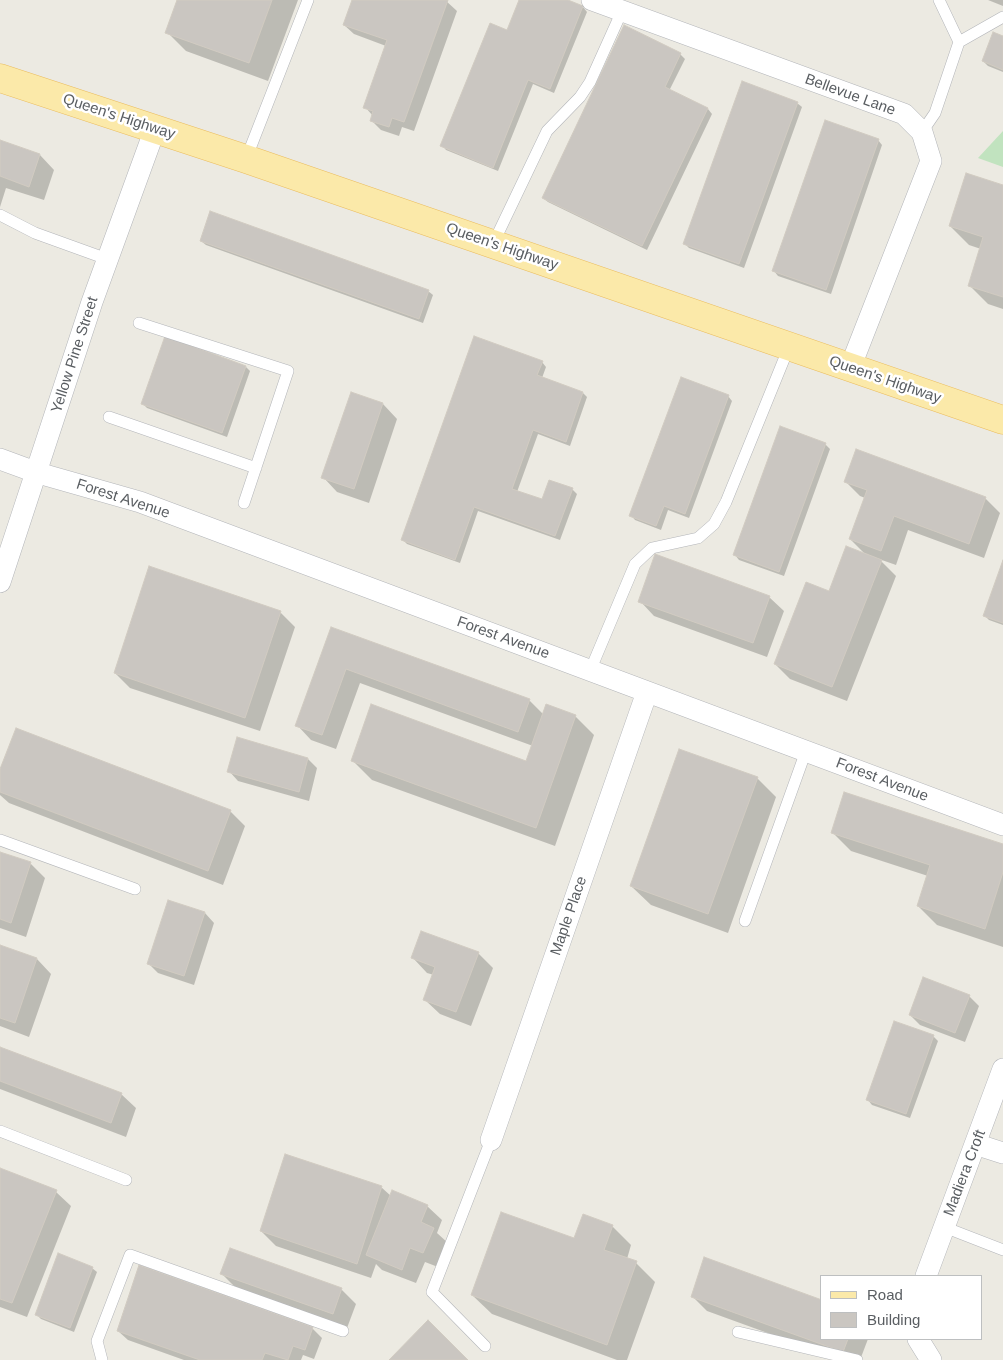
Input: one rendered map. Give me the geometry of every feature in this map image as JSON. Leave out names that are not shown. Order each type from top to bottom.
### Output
[{"type":"main road","name":"Queen's Highway","points":[[0,78],[246,159],[1003,420]]},
{"type":"street","name":"Bellevue Lane","points":[[609,4],[904,114],[922,132],[931,161],[850,368]]},
{"type":"street","name":"Yellow Pine Street","points":[[0,582],[38,473],[107,259],[155,129]]},
{"type":"street","name":"Forest Avenue","points":[[0,459],[38,473],[140,502],[1003,825]]},
{"type":"street","name":"Maple Place","points":[[491,1140],[647,692]]},
{"type":"street","name":"Madiera Croft","points":[[926,1275],[1003,1069]]},
{"type":"street","points":[[975,1144],[1003,1153]]},
{"type":"street","points":[[919,1340],[931,1360]]},
{"type":"lane","points":[[246,159],[308,0]]},
{"type":"lane","points":[[939,0],[959,42]]},
{"type":"lane","points":[[492,244],[547,131],[580,97],[590,82],[609,4]]},
{"type":"lane","points":[[922,132],[935,112],[959,42],[1003,17]]},
{"type":"lane","points":[[0,215],[35,233],[107,259]]},
{"type":"lane","points":[[139,323],[288,371],[244,503]]},
{"type":"lane","points":[[590,671],[635,564],[652,548],[698,538],[714,524],[726,502],[789,347]]},
{"type":"lane","points":[[110,417],[256,468]]},
{"type":"lane","points":[[745,921],[806,751]]},
{"type":"lane","points":[[0,840],[135,889]]},
{"type":"lane","points":[[0,1131],[126,1180]]},
{"type":"lane","points":[[485,1346],[432,1292],[491,1140]]},
{"type":"lane","points":[[944,1227],[1003,1250]]},
{"type":"lane","points":[[102,1360],[97,1341],[130,1255],[343,1331]]},
{"type":"lane","points":[[738,1332],[857,1360]]},
{"type":"green space","points":[[1003,131],[1003,167],[978,158]]},
{"type":"building","points":[[177,0],[272,0],[249,63],[165,33]]},
{"type":"building","points":[[352,0],[448,0],[404,122],[392,118],[389,127],[370,121],[373,111],[363,108],[387,40],[343,25]]},
{"type":"building","points":[[519,0],[568,0],[583,6],[550,89],[528,80],[493,168],[440,146],[490,23],[507,30]]},
{"type":"building","points":[[624,25],[681,53],[665,87],[708,108],[642,246],[542,198]]},
{"type":"building","points":[[993,32],[1003,36],[1003,70],[982,61]]},
{"type":"building","points":[[742,81],[798,102],[739,264],[683,244]]},
{"type":"building","points":[[825,120],[879,139],[826,290],[772,271]]},
{"type":"building","points":[[0,140],[40,154],[29,187],[0,176]]},
{"type":"building","points":[[966,173],[1003,185],[1003,297],[968,286],[983,237],[949,226]]},
{"type":"building","points":[[210,211],[429,290],[419,319],[200,241]]},
{"type":"building","points":[[165,336],[246,366],[222,433],[141,404]]},
{"type":"building","points":[[474,336],[543,361],[537,375],[583,392],[566,442],[533,430],[512,489],[542,499],[549,480],[573,488],[555,536],[474,507],[455,560],[401,540]]},
{"type":"building","points":[[681,377],[729,395],[685,514],[664,506],[656,526],[629,516]]},
{"type":"building","points":[[351,392],[383,403],[354,489],[321,478]]},
{"type":"building","points":[[780,426],[826,443],[779,572],[733,555]]},
{"type":"building","points":[[856,449],[986,497],[969,544],[894,516],[881,551],[849,539],[867,490],[844,482]]},
{"type":"building","points":[[846,546],[882,560],[832,687],[774,664],[806,582],[829,591]]},
{"type":"building","points":[[655,554],[770,596],[753,643],[638,602]]},
{"type":"building","points":[[1003,560],[1003,623],[983,616]]},
{"type":"building","points":[[149,566],[281,611],[245,718],[114,673]]},
{"type":"building","points":[[331,627],[530,699],[518,732],[346,669],[322,735],[295,726]]},
{"type":"building","points":[[371,704],[526,761],[546,704],[576,715],[536,828],[351,761]]},
{"type":"building","points":[[16,728],[231,810],[208,871],[0,792],[0,769]]},
{"type":"building","points":[[237,737],[308,758],[299,792],[227,772]]},
{"type":"building","points":[[679,749],[758,777],[708,914],[630,886]]},
{"type":"building","points":[[844,792],[1003,844],[1003,872],[985,929],[917,906],[930,865],[831,833]]},
{"type":"building","points":[[0,852],[31,862],[11,923],[0,919]]},
{"type":"building","points":[[168,900],[205,912],[184,976],[147,964]]},
{"type":"building","points":[[421,931],[479,952],[456,1012],[423,1000],[435,967],[411,958]]},
{"type":"building","points":[[0,945],[37,958],[15,1023],[0,1018]]},
{"type":"building","points":[[923,977],[970,995],[955,1033],[909,1015]]},
{"type":"building","points":[[894,1021],[934,1035],[906,1114],[866,1100]]},
{"type":"building","points":[[0,1047],[122,1093],[111,1123],[0,1081]]},
{"type":"building","points":[[285,1154],[382,1186],[357,1264],[260,1231]]},
{"type":"building","points":[[0,1168],[57,1190],[12,1303],[0,1299]]},
{"type":"building","points":[[392,1190],[428,1205],[421,1222],[434,1228],[423,1253],[410,1248],[402,1270],[366,1255]]},
{"type":"building","points":[[501,1212],[574,1238],[583,1214],[613,1225],[604,1250],[637,1261],[607,1345],[471,1295]]},
{"type":"building","points":[[230,1248],[342,1288],[333,1314],[220,1274]]},
{"type":"building","points":[[58,1253],[93,1267],[70,1328],[35,1315]]},
{"type":"building","points":[[704,1257],[820,1299],[820,1340],[848,1340],[843,1352],[691,1297]]},
{"type":"building","points":[[139,1265],[313,1327],[305,1350],[293,1346],[288,1360],[265,1353],[262,1360],[200,1360],[117,1331]]},
{"type":"building","points":[[428,1320],[468,1360],[389,1360]]}]
